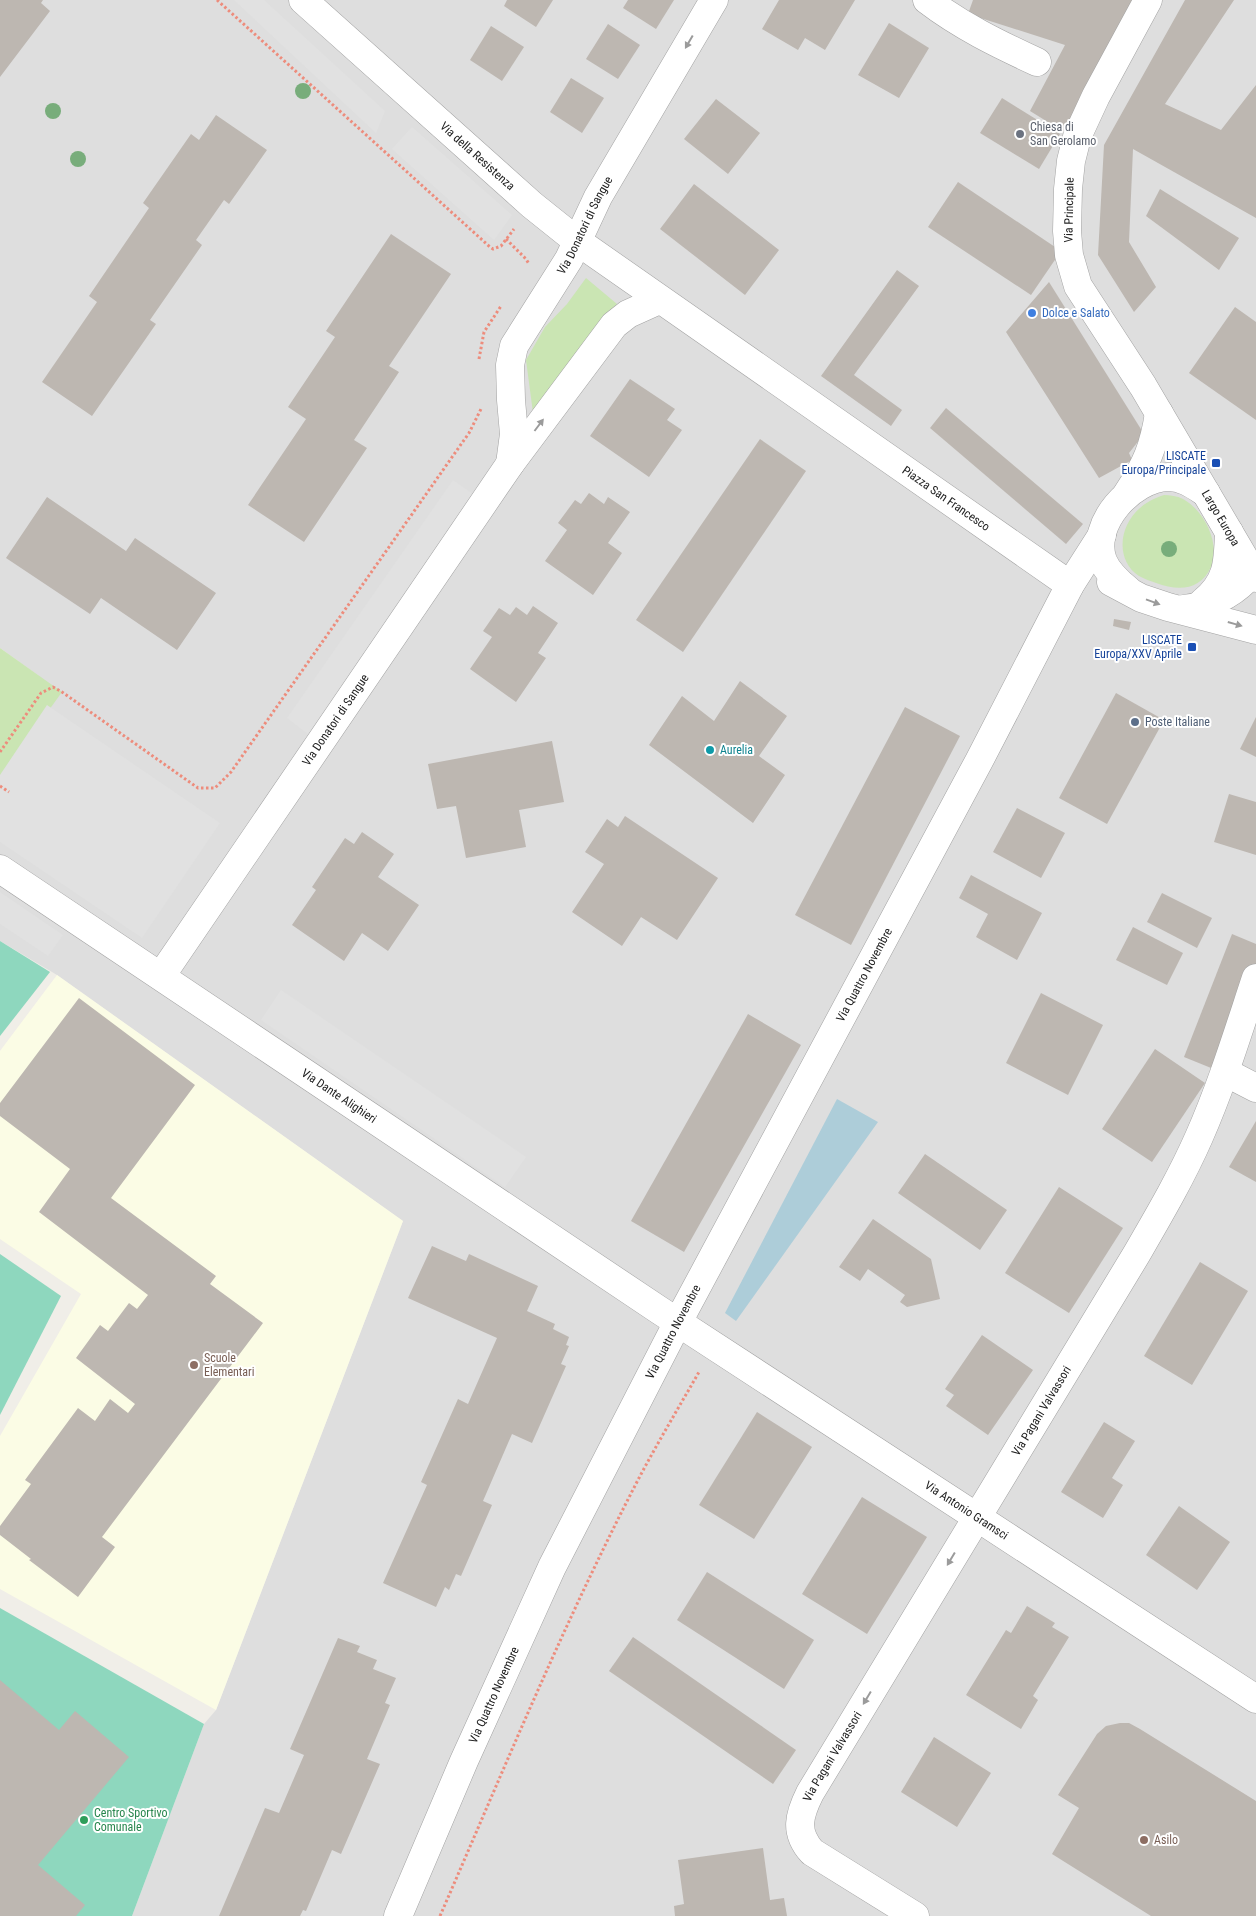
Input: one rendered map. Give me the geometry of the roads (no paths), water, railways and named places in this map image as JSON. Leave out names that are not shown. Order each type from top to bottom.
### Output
[{"type":"street","name":"Via della Resistenza","points":[[303,0],[532,204],[577,241],[659,300]]},
{"type":"street","name":"Via Donatori di Sangue","points":[[510,464],[514,434],[510,378],[512,355],[520,337],[569,259],[598,197],[714,0]]},
{"type":"street","points":[[927,0],[982,36],[1037,62]]},
{"type":"street","name":"Via Principale","points":[[1148,0],[1096,96],[1077,137],[1069,174],[1067,238],[1070,260],[1078,286],[1159,413],[1206,493]]},
{"type":"street","name":"Via Donatori di Sangue","points":[[162,976],[510,464],[614,325],[628,314],[659,300]]},
{"type":"street","name":"Piazza San Francesco","points":[[659,300],[1070,585]]},
{"type":"street","points":[[1124,499],[1153,446],[1159,413]]},
{"type":"street","name":"Largo Europa","points":[[1167,477],[1192,484],[1206,493],[1229,532],[1228,561],[1221,583],[1205,601],[1189,608],[1141,598],[1111,582],[1097,580],[1070,585],[1102,534],[1111,514],[1124,499],[1142,484],[1167,477]]},
{"type":"street","points":[[1189,608],[1217,602],[1255,573],[1229,532]]},
{"type":"street","name":"Largo Europa","points":[[1102,534],[1103,559],[1112,575],[1128,590]]},
{"type":"street","name":"Via Quattro Novembre","points":[[398,1916],[464,1760],[552,1567],[678,1322],[979,761],[1070,585]]},
{"type":"street","points":[[1189,608],[1256,630]]},
{"type":"street","name":"Via Dante Alighieri","points":[[0,869],[678,1322]]},
{"type":"street","name":"Via Pagani Valvassori","points":[[915,1916],[812,1852],[806,1845],[800,1829],[803,1808],[810,1792],[1136,1255],[1165,1204],[1198,1138],[1225,1072],[1256,978]]},
{"type":"street","points":[[1225,1072],[1256,1088]]},
{"type":"street","name":"Via Antonio Gramsci","points":[[678,1322],[976,1517],[1253,1690]]},
{"type":"water","points":[[837,1099],[878,1122],[736,1321],[725,1313]]},
{"type":"place","name":"Chiesa di San Gerolamo","points":[[1020,134]]},
{"type":"place","name":"Dolce e Salato","points":[[1032,313]]},
{"type":"place","name":"LISCATE Europa/Principale","points":[[1216,463]]},
{"type":"place","name":"LISCATE Europa/XXV Aprile","points":[[1192,647]]},
{"type":"place","name":"Poste Italiane","points":[[1135,722]]},
{"type":"place","name":"Aurelia","points":[[710,750]]},
{"type":"place","name":"Scuole Elementari","points":[[194,1365]]},
{"type":"place","name":"Centro Sportivo Comunale","points":[[84,1820]]},
{"type":"place","name":"Asilo","points":[[1144,1840]]}]
